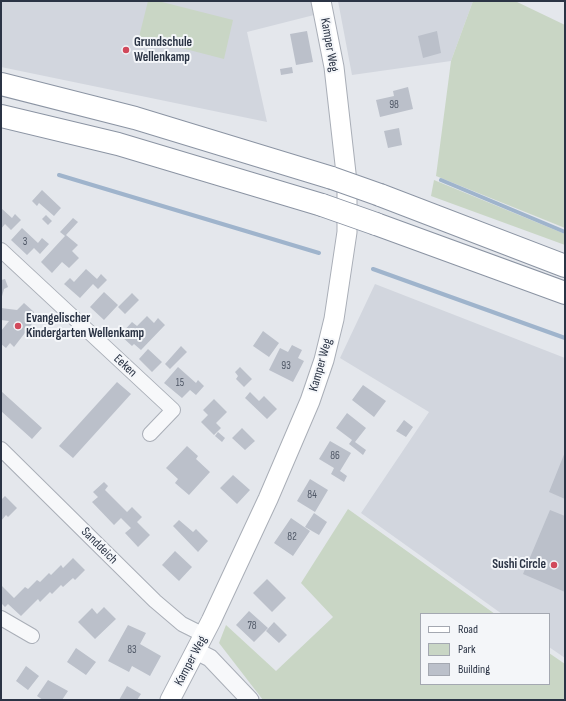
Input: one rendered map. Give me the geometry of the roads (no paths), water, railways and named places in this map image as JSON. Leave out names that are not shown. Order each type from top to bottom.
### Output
[{"type":"highway","points":[[1,84],[135,118],[332,178],[565,266]]},
{"type":"highway","points":[[1,116],[118,144],[322,205],[565,293]]},
{"type":"main road","name":"Kamper Weg","points":[[170,700],[200,643],[268,499],[310,401],[324,360],[338,296],[347,232],[346,182],[334,67],[321,1]]},
{"type":"street","name":"Eeken","points":[[1,250],[173,410],[150,434]]},
{"type":"street","name":"Sanddeich","points":[[1,449],[155,601],[182,624],[200,643],[210,658],[250,700]]},
{"type":"street","points":[[1,618],[32,636]]},
{"type":"waterway","points":[[59,175],[319,253]]},
{"type":"waterway","points":[[441,180],[565,232]]},
{"type":"waterway","points":[[373,269],[565,338]]},
{"type":"place","name":"Grundschule Wellenkamp","points":[[126,50]]},
{"type":"place","name":"Evangelischer Kindergarten Wellenkamp","points":[[18,326]]},
{"type":"place","name":"Sushi Circle","points":[[554,565]]}]
